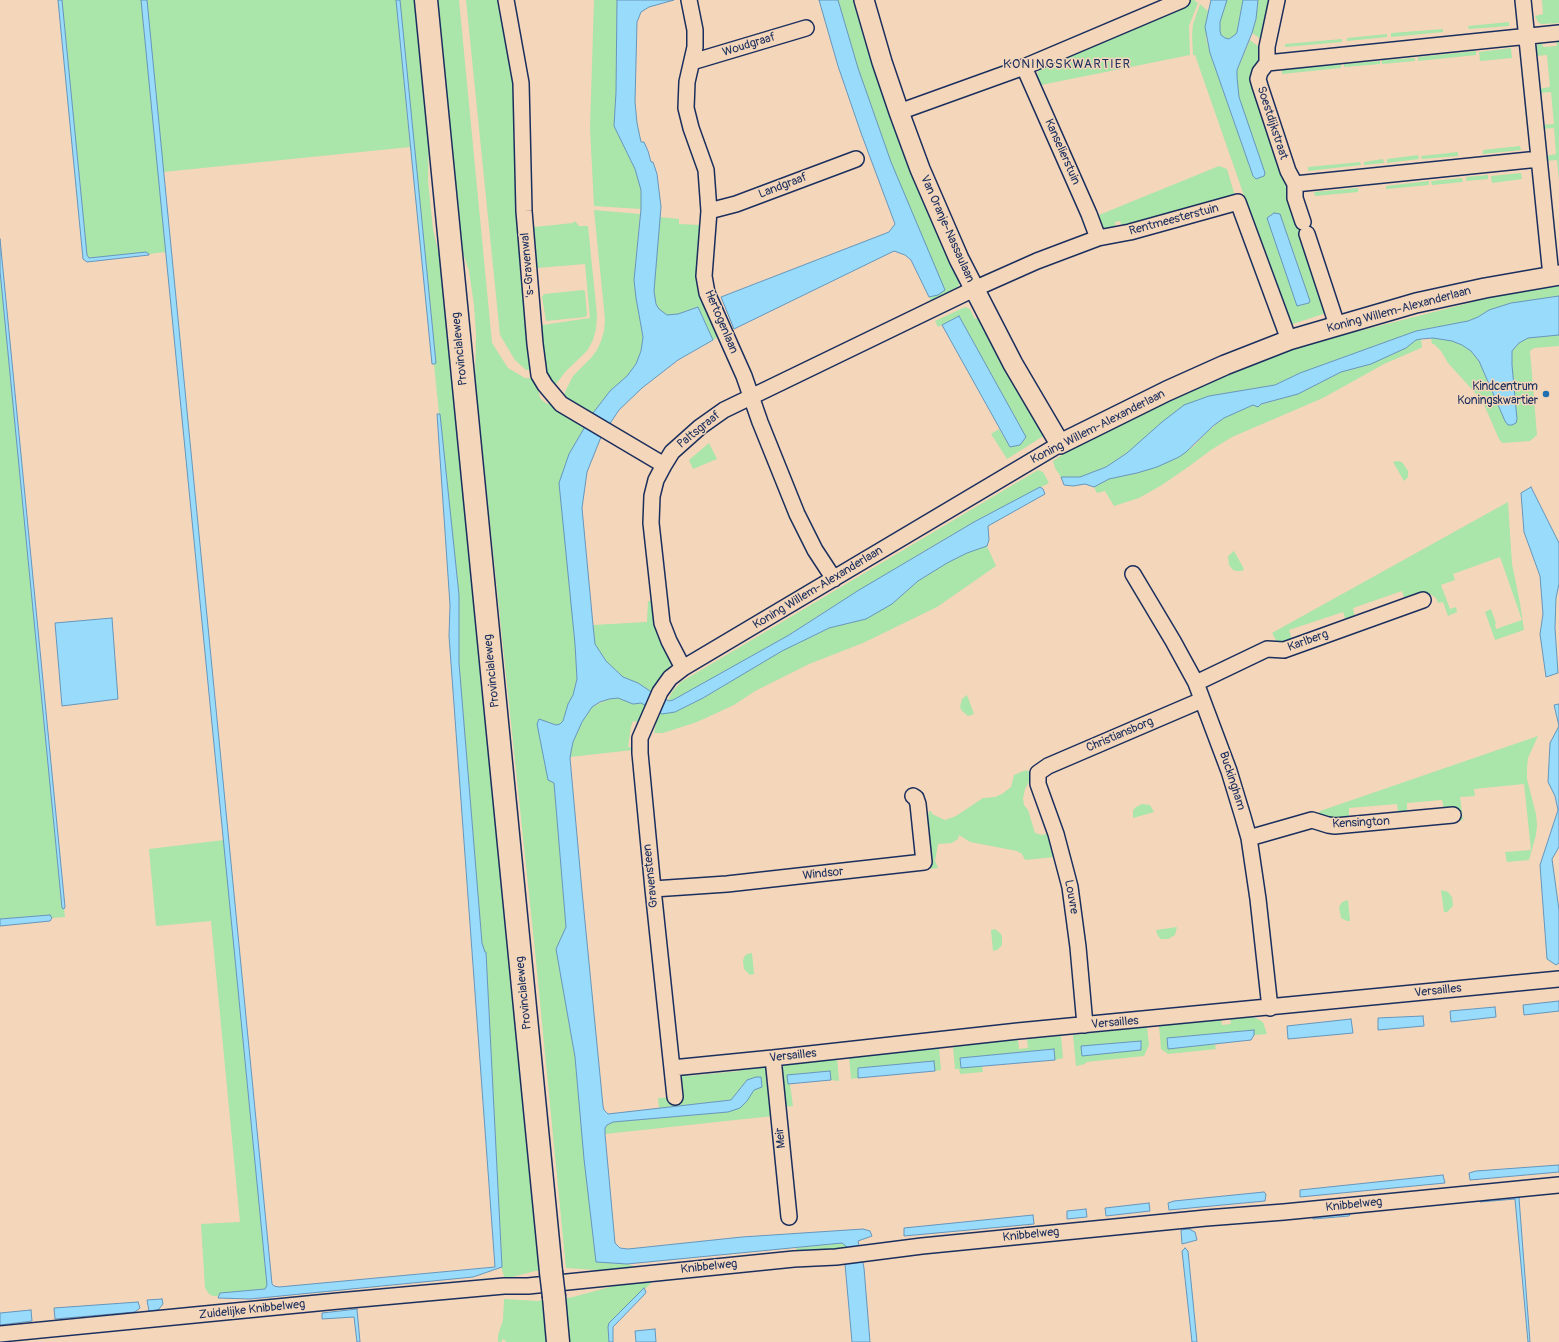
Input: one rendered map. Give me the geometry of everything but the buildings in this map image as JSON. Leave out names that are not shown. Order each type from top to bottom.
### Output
[{"type":"main road","name":"Provincialeweg","points":[[426,0],[558,1342]]},
{"type":"street","name":"'s-Gravenwal","points":[[506,0],[521,83],[524,211],[539,375],[553,396],[561,404],[664,465]]},
{"type":"street","name":"Hertogenlaan","points":[[689,0],[695,30],[695,47],[687,82],[686,108],[691,128],[706,170],[709,211],[704,276],[707,293],[753,398],[760,422],[797,514],[815,550],[834,579]]},
{"type":"street","name":"Van Oranje-Nassaulaan","points":[[864,0],[882,62],[899,112],[938,212],[974,290],[1016,370],[1060,444]]},
{"type":"street","points":[[899,112],[1024,67],[1182,0]]},
{"type":"street","points":[[1276,0],[1267,47],[1267,63],[1559,33]]},
{"type":"street","name":"Koning Willem-Alexanderlaan","points":[[683,668],[1060,444],[1167,391],[1225,365],[1289,340],[1337,325],[1416,303],[1485,288],[1555,276],[1539,159],[1523,0]]},
{"type":"street","name":"Woudgraaf","points":[[692,62],[806,28]]},
{"type":"street","name":"Soestdijkstraat","points":[[1267,63],[1260,72],[1258,78],[1288,171],[1296,184]]},
{"type":"street","name":"Kanselierstuin","points":[[1024,67],[1089,214],[1098,238]]},
{"type":"street","name":"Landgraaf","points":[[709,211],[736,204],[856,158]]},
{"type":"street","points":[[1337,325],[1295,198],[1296,184],[1539,159]]},
{"type":"street","name":"Rentmeesterstuin","points":[[974,290],[1037,261],[1098,238],[1130,232],[1238,202],[1289,340]]},
{"type":"street","name":"Paltsgraaf","points":[[683,668],[669,641],[662,623],[651,523],[652,496],[656,480],[672,452],[700,427],[724,410],[753,398],[974,290]]},
{"type":"street","name":"Buckingham","points":[[1133,574],[1177,647],[1196,683],[1244,816],[1249,838],[1258,899],[1270,1008]]},
{"type":"street","name":"Karlberg","points":[[1196,683],[1267,649],[1284,650],[1423,600]]},
{"type":"street","name":"Gravensteen","points":[[675,1097],[652,889],[640,738],[660,692],[670,678],[683,668]]},
{"type":"street","name":"Christiansborg","points":[[1038,773],[1048,766],[1202,700]]},
{"type":"street","name":"Louvre","points":[[1038,773],[1038,784],[1056,834],[1070,887],[1078,947],[1085,1025]]},
{"type":"street","name":"Windsor","points":[[652,889],[727,884],[924,862],[918,804],[916,798],[912,796]]},
{"type":"street","name":"Kensington","points":[[1249,838],[1312,820],[1335,826],[1453,815]]},
{"type":"street","name":"Versailles","points":[[672,1068],[1085,1025],[1559,979]]},
{"type":"street","name":"Meir","points":[[773,1058],[789,1217]]},
{"type":"street","name":"Knibbelweg","points":[[504,1286],[528,1286],[794,1259],[869,1254],[922,1246],[1559,1185]]},
{"type":"street","name":"Zuidelijke Knibbelweg","points":[[0,1334],[504,1286]]},
{"type":"green space","points":[[62,0],[141,0],[166,252],[149,254],[146,252],[89,258],[87,255]]},
{"type":"green space","points":[[147,0],[396,0],[410,147],[163,172]]},
{"type":"green space","points":[[400,0],[416,0],[429,127],[428,181],[433,229],[444,276],[540,1271],[505,1279],[501,1267],[486,953],[482,943],[459,663],[459,595],[434,364],[436,363]]},
{"type":"green space","points":[[435,0],[459,0],[492,343],[508,368],[525,378],[536,379],[540,398],[544,402],[554,404],[586,425],[569,454],[577,679],[573,695],[568,704],[563,721],[556,725],[548,722],[548,779],[554,783],[566,927],[556,949],[575,1057],[596,1262],[627,1264],[640,1268],[597,1270],[566,1268],[535,951],[475,380],[476,335],[474,305],[469,271],[458,238]]},
{"type":"green space","points":[[466,0],[503,0],[515,66],[535,369],[526,370],[515,360],[500,335]]},
{"type":"green space","points":[[594,0],[617,0],[614,126],[635,169],[641,190],[641,209],[594,206],[590,128]]},
{"type":"green space","points":[[838,0],[858,0],[960,281],[958,288],[932,303],[929,297],[931,298],[910,210],[891,162],[858,68]]},
{"type":"green space","points":[[1189,0],[1194,0],[1198,3],[1189,26],[1190,55],[1041,85],[1037,78],[1040,67],[1182,5]]},
{"type":"green space","points":[[1227,0],[1243,0],[1237,32],[1229,39],[1221,35],[1220,31],[1220,22]]},
{"type":"green space","points":[[1258,0],[1272,0],[1264,41],[1252,33],[1256,19]]},
{"type":"green space","points":[[1542,0],[1559,0],[1559,23],[1541,24],[1538,22],[1535,16],[1543,14]]},
{"type":"green space","points":[[1200,4],[1208,11],[1206,38],[1210,53],[1253,176],[1257,179],[1239,97],[1237,70],[1250,40],[1262,49],[1263,56],[1255,64],[1251,73],[1251,81],[1282,174],[1291,185],[1293,208],[1329,312],[1290,325],[1288,322],[1195,55],[1193,55],[1193,24]],"holes":[[[1280,214],[1310,301],[1309,303],[1300,306]]]},
{"type":"green space","points":[[1509,22],[1509,26],[1469,29],[1468,26]]},
{"type":"green space","points":[[1443,29],[1443,32],[1391,37],[1391,33]]},
{"type":"green space","points":[[1387,34],[1387,37],[1347,41],[1347,38]]},
{"type":"green space","points":[[1342,39],[1342,42],[1285,47],[1285,44]]},
{"type":"green space","points":[[1556,39],[1559,39],[1559,181],[1557,160],[1546,161],[1545,156],[1556,154],[1554,128],[1542,129],[1542,125],[1554,124],[1551,92],[1539,93],[1539,89],[1550,87],[1547,55],[1535,56],[1537,45],[1542,41],[1543,47],[1557,46]]},
{"type":"green space","points":[[1511,48],[1512,58],[1480,61],[1479,52]]},
{"type":"green space","points":[[1476,51],[1476,55],[1418,61],[1418,57]]},
{"type":"green space","points":[[1415,58],[1415,61],[1382,64],[1382,60]]},
{"type":"green space","points":[[1380,61],[1380,64],[1344,67],[1344,64]]},
{"type":"green space","points":[[1341,64],[1341,68],[1282,74],[1282,70]]},
{"type":"green space","points":[[1520,146],[1521,150],[1483,154],[1483,150]]},
{"type":"green space","points":[[1458,152],[1458,156],[1422,159],[1421,156]]},
{"type":"green space","points":[[1418,155],[1419,159],[1387,163],[1387,159]]},
{"type":"green space","points":[[1383,159],[1384,163],[1364,165],[1364,162]]},
{"type":"green space","points":[[1360,162],[1361,165],[1308,171],[1308,167]]},
{"type":"green space","points":[[1219,166],[1227,169],[1235,196],[1122,227],[1120,221],[1115,222],[1116,228],[1104,230],[1100,228],[1094,217]]},
{"type":"green space","points":[[1521,173],[1522,179],[1492,183],[1491,176]]},
{"type":"green space","points":[[1488,175],[1488,179],[1466,181],[1466,177]]},
{"type":"green space","points":[[1462,178],[1463,182],[1432,185],[1431,181]]},
{"type":"green space","points":[[1429,181],[1429,185],[1386,189],[1386,186]]},
{"type":"green space","points":[[1358,188],[1358,192],[1315,196],[1314,192]]},
{"type":"green space","points":[[594,210],[640,214],[634,280],[643,337],[641,351],[636,364],[627,376],[610,391],[591,416],[564,400],[565,392],[573,376],[597,350],[604,331],[605,319]]},
{"type":"green space","points":[[530,217],[533,218],[534,227],[573,223],[575,221],[579,226],[588,226],[597,315],[596,329],[593,340],[587,351],[566,371],[553,388],[543,374],[535,294],[539,294],[542,325],[590,318],[585,264],[537,268],[539,289],[535,290]]},
{"type":"green space","points":[[660,217],[679,219],[679,224],[701,225],[697,268],[698,283],[719,336],[713,340],[698,307],[678,314],[667,315],[659,309],[656,304],[654,278]]},
{"type":"green space","points":[[0,271],[62,908],[64,909],[65,917],[52,918],[50,915],[0,919]]},
{"type":"green space","points":[[1559,282],[1559,296],[1511,303],[1489,310],[1468,321],[1416,331],[1300,373],[1275,385],[1209,396],[1106,467],[1080,477],[1061,477],[1055,468],[1053,461],[1062,455],[1061,452],[1168,397],[1285,350],[1356,328],[1359,331],[1473,302],[1475,300],[1474,297]]},
{"type":"green space","points":[[585,291],[587,315],[585,317],[546,321],[542,297],[544,294]]},
{"type":"green space","points":[[965,307],[970,309],[975,319],[980,317],[1045,435],[1007,459],[991,434],[999,429],[1010,447],[1020,445],[1026,437],[959,316],[938,327],[935,321]]},
{"type":"green space","points":[[1559,335],[1559,346],[1534,348],[1530,351],[1537,435],[1530,441],[1502,443],[1485,407],[1477,395],[1448,363],[1441,351],[1434,344],[1432,344],[1431,338],[1441,338],[1452,341],[1471,351],[1479,361],[1505,421],[1512,351],[1519,343],[1528,338]]},
{"type":"green space","points":[[1421,339],[1421,348],[1384,364],[1323,398],[1232,437],[1162,485],[1139,498],[1114,506],[1105,491],[1097,493],[1094,487],[1109,479],[1137,473],[1179,457],[1194,446],[1206,433],[1224,418],[1253,405],[1259,405],[1298,394],[1341,372],[1371,364],[1406,348],[1416,340]]},
{"type":"green space","points":[[709,443],[717,459],[693,469],[689,460]]},
{"type":"green space","points":[[1393,462],[1402,462],[1408,471],[1408,477],[1404,481]]},
{"type":"green space","points":[[1038,470],[1043,472],[1049,483],[974,522],[924,551],[789,635],[673,700],[668,700],[672,692],[681,682]]},
{"type":"green space","points":[[1508,502],[1512,564],[1524,630],[1495,640],[1485,612],[1491,609],[1496,623],[1496,629],[1522,620],[1500,557],[1453,574],[1455,580],[1441,585],[1450,609],[1456,607],[1457,612],[1448,616],[1443,602],[1438,603],[1436,598],[1430,594],[1425,593],[1405,600],[1402,591],[1353,608],[1355,618],[1346,621],[1343,612],[1289,630],[1292,640],[1278,644],[1272,633]]},
{"type":"green space","points":[[987,546],[996,566],[937,607],[863,643],[809,664],[755,691],[734,705],[697,722],[663,733],[654,733],[656,723],[661,713],[675,712],[703,698],[782,651],[829,628],[850,623],[892,604],[918,581],[947,563],[967,553]]},
{"type":"green space","points":[[1234,551],[1244,569],[1242,571],[1233,570],[1229,565],[1228,556]]},
{"type":"green space","points":[[648,601],[653,601],[672,661],[669,670],[659,680],[653,693],[638,683],[623,677],[606,661],[595,644],[593,625],[647,622]]},
{"type":"green space","points":[[967,695],[974,714],[968,716],[960,707],[962,699]]},
{"type":"green space","points":[[618,698],[633,704],[641,703],[646,706],[638,722],[633,721],[631,727],[628,747],[633,748],[633,750],[570,757],[573,742],[582,722],[592,707],[609,699]]},
{"type":"green space","points":[[1538,736],[1528,758],[1527,769],[1527,779],[1536,814],[1537,825],[1536,835],[1529,860],[1507,862],[1505,852],[1531,850],[1524,784],[1474,789],[1475,796],[1460,797],[1463,820],[1458,821],[1459,819],[1444,810],[1442,800],[1407,803],[1407,813],[1398,814],[1397,804],[1349,808],[1349,819],[1330,820],[1317,815],[1320,811]]},
{"type":"green space","points":[[1026,770],[1030,771],[1030,780],[1025,789],[1023,798],[1024,805],[1028,810],[1035,833],[1042,835],[1049,833],[1055,855],[1054,857],[1025,860],[1022,854],[1017,851],[970,842],[959,835],[958,839],[952,843],[938,844],[935,861],[938,868],[929,869],[923,814],[927,815],[929,814],[928,812],[931,811],[932,814],[945,820],[956,816],[983,798],[995,797],[1002,794],[1011,787],[1014,775]]},
{"type":"green space","points":[[1142,804],[1150,805],[1154,812],[1133,818],[1133,810]]},
{"type":"green space","points":[[224,840],[267,1285],[266,1289],[220,1293],[218,1296],[213,1296],[209,1294],[205,1288],[201,1224],[240,1222],[211,921],[156,926],[149,849]]},
{"type":"green space","points":[[1441,890],[1448,892],[1452,897],[1453,906],[1447,912],[1444,912]]},
{"type":"green space","points":[[1348,900],[1350,921],[1341,918],[1339,907],[1342,902]]},
{"type":"green space","points":[[1177,927],[1175,935],[1168,939],[1161,939],[1156,930]]},
{"type":"green space","points":[[995,929],[1002,936],[1002,945],[997,950],[993,951],[991,930]]},
{"type":"green space","points":[[752,953],[754,974],[750,975],[744,969],[743,961],[747,954]]},
{"type":"green space","points":[[1250,1017],[1256,1018],[1263,1022],[1267,1034],[1254,1035],[1254,1030],[1167,1038],[1168,1049],[1215,1044],[1216,1049],[1168,1054],[1161,1049],[1159,1026],[1221,1020],[1222,1025],[1231,1024],[1230,1019]]},
{"type":"green space","points":[[1147,1027],[1149,1045],[1144,1056],[1086,1062],[1085,1064],[1076,1066],[1073,1035]],"holes":[[[1141,1041],[1141,1050],[1082,1055],[1082,1046]]]},
{"type":"green space","points":[[1061,1036],[1063,1058],[1055,1060],[1054,1049],[961,1058],[961,1068],[982,1066],[983,1072],[960,1074],[959,1069],[955,1069],[953,1046],[1018,1040],[1019,1049],[1028,1048],[1027,1039]]},
{"type":"green space","points":[[939,1047],[941,1070],[935,1071],[934,1061],[858,1068],[858,1078],[851,1079],[849,1056]]},
{"type":"green space","points":[[837,1057],[839,1081],[831,1080],[830,1072],[788,1084],[790,1084],[793,1106],[783,1107],[780,1069],[782,1065],[786,1063]]},
{"type":"green space","points":[[759,1065],[768,1070],[773,1116],[605,1134],[605,1128],[607,1125],[613,1122],[728,1112],[747,1101],[754,1089],[756,1077],[747,1080],[731,1100],[659,1108],[658,1098],[679,1097],[678,1075],[687,1072],[687,1076],[740,1071],[739,1067]]},
{"type":"green space","points":[[842,1243],[848,1249],[798,1254],[796,1248]]},
{"type":"green space","points":[[681,1275],[685,1279],[652,1282],[645,1289],[644,1288],[608,1328],[609,1342],[569,1342],[564,1297],[569,1298],[632,1281]]},
{"type":"green space","points":[[504,1299],[538,1301],[545,1299],[548,1342],[506,1342],[504,1339],[502,1342],[498,1342],[498,1335],[503,1320]]},
{"type":"water","points":[[58,0],[62,0],[87,255],[89,258],[146,252],[149,255],[87,262],[83,259]]},
{"type":"water","points":[[141,0],[147,0],[272,1284],[279,1287],[495,1267],[449,636],[450,605],[437,414],[440,414],[459,595],[459,663],[482,943],[486,952],[502,1267],[473,1277],[250,1299],[218,1298],[220,1293],[265,1289],[267,1285]]},
{"type":"water","points":[[396,0],[400,0],[436,363],[434,364],[432,364]]},
{"type":"water","points":[[617,0],[674,0],[649,7],[641,12],[637,22],[635,102],[637,123],[641,142],[644,142],[657,174],[661,207],[654,291],[656,304],[659,309],[667,315],[678,314],[698,307],[713,340],[678,360],[642,388],[619,410],[601,437],[587,472],[582,508],[593,625],[595,644],[606,661],[623,677],[638,683],[669,701],[673,700],[789,635],[859,590],[974,522],[1040,487],[1043,489],[1045,494],[988,526],[989,540],[987,546],[967,553],[947,563],[918,581],[892,604],[866,619],[829,628],[782,651],[703,698],[675,712],[662,714],[641,703],[633,704],[618,698],[600,702],[592,707],[582,722],[573,742],[570,758],[604,1110],[608,1114],[731,1100],[747,1080],[756,1077],[761,1077],[762,1087],[754,1090],[747,1101],[740,1108],[728,1112],[613,1122],[607,1125],[605,1128],[605,1134],[615,1243],[620,1248],[628,1249],[742,1237],[863,1229],[870,1231],[872,1236],[858,1241],[864,1268],[870,1342],[852,1342],[845,1264],[848,1249],[842,1243],[627,1264],[596,1262],[584,1159],[575,1057],[556,949],[566,927],[554,783],[548,780],[537,724],[539,719],[556,725],[563,721],[568,704],[573,695],[577,679],[575,644],[559,483],[569,454],[593,413],[610,391],[627,376],[636,364],[641,351],[643,337],[634,280],[641,209],[641,190],[635,169],[614,126]]},
{"type":"water","points":[[819,0],[838,0],[858,68],[891,162],[945,290],[938,295],[929,297],[911,260],[905,255],[894,251],[734,329],[721,297],[889,232],[895,224],[838,66]]},
{"type":"water","points":[[1211,0],[1227,0],[1220,22],[1220,31],[1221,35],[1229,39],[1237,32],[1243,0],[1258,0],[1256,19],[1252,33],[1237,70],[1239,97],[1265,173],[1264,176],[1256,179],[1253,176],[1210,53],[1205,27]]},
{"type":"water","points":[[1274,213],[1280,214],[1310,301],[1309,303],[1297,306],[1267,218]]},
{"type":"water","points":[[0,239],[64,909],[62,908],[0,271]]},
{"type":"water","points":[[1559,296],[1559,335],[1528,338],[1519,343],[1512,351],[1517,419],[1516,423],[1512,425],[1508,425],[1505,421],[1479,361],[1471,351],[1452,341],[1433,338],[1421,339],[1416,340],[1406,348],[1371,364],[1341,372],[1298,394],[1261,404],[1258,407],[1253,405],[1224,418],[1213,426],[1186,452],[1179,457],[1157,467],[1109,479],[1094,487],[1085,484],[1073,486],[1064,485],[1061,477],[1080,477],[1106,467],[1127,453],[1184,405],[1209,396],[1275,385],[1300,373],[1416,331],[1468,321],[1489,310],[1511,303]]},
{"type":"water","points":[[959,316],[1026,437],[1020,445],[1010,447],[942,325]]},
{"type":"water","points":[[1531,487],[1559,543],[1559,584],[1556,598],[1555,628],[1558,673],[1546,677],[1540,634],[1543,614],[1540,576],[1524,532],[1521,493]]},
{"type":"water","points":[[112,618],[118,699],[62,706],[55,623]]},
{"type":"water","points":[[1559,704],[1559,726],[1554,705]]},
{"type":"water","points":[[1559,726],[1559,847],[1552,859],[1559,910],[1559,963],[1556,965],[1547,959],[1540,865],[1558,810],[1555,796],[1548,782],[1550,743]]},
{"type":"water","points":[[50,915],[52,918],[50,921],[0,926],[0,919]]},
{"type":"water","points":[[1559,1001],[1559,1011],[1524,1015],[1523,1005]]},
{"type":"water","points":[[1495,1007],[1496,1017],[1451,1022],[1450,1011]]},
{"type":"water","points":[[1423,1016],[1424,1026],[1378,1030],[1378,1018]]},
{"type":"water","points":[[1351,1019],[1353,1033],[1288,1039],[1287,1026]]},
{"type":"water","points":[[1254,1030],[1254,1035],[1251,1040],[1168,1049],[1167,1038]]},
{"type":"water","points":[[1141,1041],[1141,1050],[1082,1056],[1081,1046]]},
{"type":"water","points":[[1054,1049],[1055,1060],[961,1068],[960,1058]]},
{"type":"water","points":[[934,1061],[935,1071],[858,1078],[858,1068]]},
{"type":"water","points":[[830,1071],[831,1080],[788,1084],[787,1075]]},
{"type":"water","points":[[1559,1165],[1559,1172],[1470,1180],[1469,1173],[1476,1171]]},
{"type":"water","points":[[1443,1175],[1445,1183],[1300,1197],[1300,1190]]},
{"type":"water","points":[[1264,1192],[1266,1194],[1265,1201],[1169,1210],[1168,1203],[1174,1201]]},
{"type":"water","points":[[1517,1195],[1519,1198],[1530,1342],[1528,1342],[1515,1199],[1480,1202],[1482,1198]]},
{"type":"water","points":[[1149,1203],[1150,1211],[1106,1216],[1105,1208]]},
{"type":"water","points":[[1086,1209],[1087,1217],[1067,1219],[1067,1211]]},
{"type":"water","points":[[1349,1213],[1349,1216],[1313,1219],[1313,1217]]},
{"type":"water","points":[[1033,1215],[1034,1224],[904,1236],[904,1228]]},
{"type":"water","points":[[1189,1229],[1195,1232],[1197,1240],[1182,1244],[1181,1230]]},
{"type":"water","points":[[1185,1248],[1188,1251],[1197,1342],[1192,1342],[1182,1251]]},
{"type":"water","points":[[644,1288],[646,1292],[644,1295],[613,1327],[613,1342],[609,1342],[609,1323]]},
{"type":"water","points":[[162,1299],[163,1304],[158,1310],[149,1311],[147,1300]]},
{"type":"water","points":[[138,1302],[140,1308],[135,1312],[55,1319],[54,1308]]},
{"type":"water","points":[[357,1309],[360,1342],[357,1342],[354,1317],[322,1319],[322,1313]]},
{"type":"water","points":[[31,1310],[32,1321],[0,1325],[0,1313]]},
{"type":"water","points":[[655,1329],[656,1342],[636,1342],[635,1331]]},
{"type":"place","name":"Kindcentrum Koningskwartier","points":[[1546,394]]},
{"type":"district","name":"KONINGSKWARTIER","points":[[1067,65]]}]
